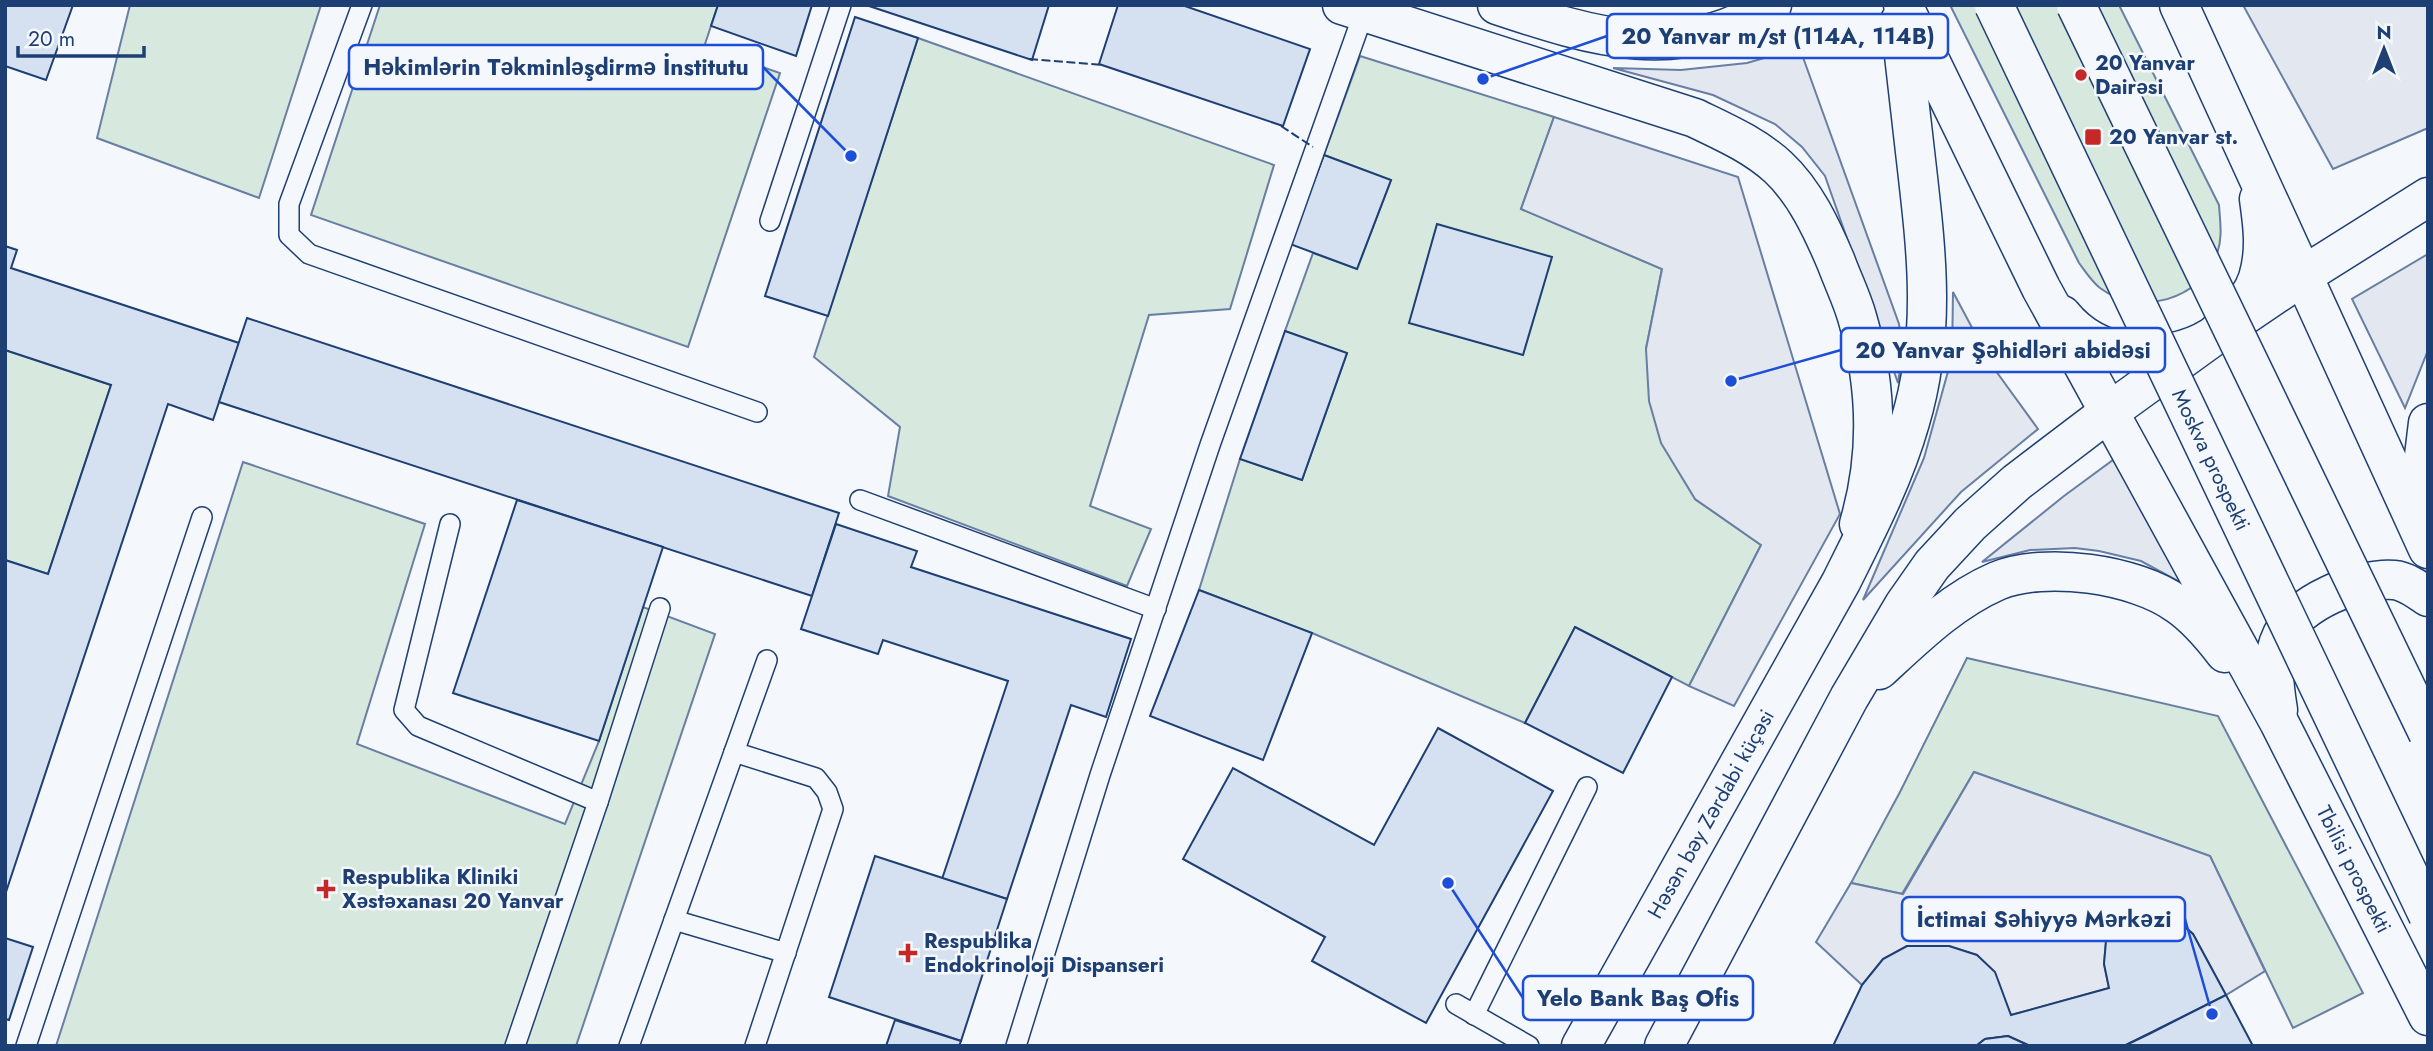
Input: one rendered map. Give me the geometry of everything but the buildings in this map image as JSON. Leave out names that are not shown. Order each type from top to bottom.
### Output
[{"type":"main road","points":[[1497,5],[1550,23],[1615,39],[1667,41],[1714,33],[1772,5]]},
{"type":"main road","points":[[1900,5],[2041,288],[2279,722]]},
{"type":"main road","points":[[1840,582],[1876,513],[1910,422],[1920,380],[1929,309],[1927,257],[1900,5]]},
{"type":"main road","name":"Moskva prospekti","points":[[1994,5],[2428,915]]},
{"type":"main road","points":[[2076,5],[2428,733]]},
{"type":"main road","points":[[2179,5],[2428,549]]},
{"type":"main road","points":[[1353,9],[1695,118],[1748,144],[1779,167],[1806,201],[1829,245],[1857,317],[1868,369],[1874,429],[1871,472],[1860,520],[1840,582]]},
{"type":"main road","points":[[2041,288],[2069,324],[2108,348],[2140,355],[2187,349],[2214,336],[2243,307],[2257,281],[2264,230],[2253,165]]},
{"type":"main road","points":[[1664,1046],[1849,698],[1903,605],[1932,565],[1960,534],[2017,482],[2109,412],[2304,275],[2428,197]]},
{"type":"main road","points":[[2428,423],[2424,456],[2428,492]]},
{"type":"main road","points":[[1849,698],[1953,606],[1998,581],[2026,573],[2066,571],[2103,575],[2143,587],[2177,603],[2212,636],[2279,722]]},
{"type":"main road","points":[[2279,722],[2273,680],[2276,655],[2282,636],[2293,618],[2347,588],[2374,580],[2397,580],[2428,597]]},
{"type":"main road","name":"Həsən bəy Zərdabi küçəsi","points":[[1581,1046],[1840,582]]},
{"type":"main road","name":"Tbilisi prospekti","points":[[2279,722],[2428,1016]]},
{"type":"lane","points":[[362,5],[289,205],[289,235],[309,254],[757,412]]},
{"type":"lane","points":[[770,221],[841,5]]},
{"type":"lane","points":[[1016,1046],[1100,775],[1353,9]]},
{"type":"lane","points":[[860,500],[1156,609]]},
{"type":"lane","points":[[26,1046],[202,517]]},
{"type":"lane","points":[[450,524],[404,710],[418,726],[598,802]]},
{"type":"lane","points":[[516,1046],[660,608]]},
{"type":"lane","points":[[629,1046],[767,660]]},
{"type":"lane","points":[[734,752],[816,778],[827,792],[833,809],[755,1046]]},
{"type":"lane","points":[[1474,1015],[1587,787]]},
{"type":"lane","points":[[674,920],[786,953]]},
{"type":"lane","points":[[1455,1004],[1529,1046]]},
{"type":"shaded area","points":[[130,5],[321,5],[259,198],[97,138]]},
{"type":"shaded area","points":[[380,5],[718,5],[704,47],[780,73],[688,347],[311,215]]},
{"type":"shaded area","points":[[1950,5],[2119,5],[2219,205],[2219,248],[2209,270],[2197,283],[2183,293],[2150,302],[2116,297],[2094,283],[2079,263]]},
{"type":"shaded area","points":[[2243,5],[2428,5],[2428,128],[2333,169]]},
{"type":"shaded area","points":[[918,38],[1274,165],[1230,309],[1149,315],[1090,506],[1151,529],[1127,586],[888,496],[900,427],[814,357]]},
{"type":"shaded area","points":[[1800,49],[1899,324],[1903,350],[1898,383],[1825,176],[1802,147],[1775,124],[1713,95],[1613,68],[1681,70],[1747,63]]},
{"type":"shaded area","points":[[1360,56],[1554,117],[1521,209],[1662,269],[1646,349],[1695,499],[1761,545],[1689,686],[1575,627],[1525,723],[1312,633],[1199,590],[1240,459],[1302,480],[1347,353],[1285,331],[1313,253],[1357,269],[1391,180],[1324,155]]},
{"type":"shaded area","points":[[1554,117],[1738,177],[1840,514],[1734,706],[1689,686],[1761,545],[1695,499],[1661,443],[1649,401],[1646,349],[1662,269],[1521,209]]},
{"type":"shaded area","points":[[2428,254],[2428,350],[2405,408],[2352,299]]},
{"type":"shaded area","points":[[1953,292],[1993,367],[2038,429],[1961,492],[1863,600],[1924,458],[1952,357]]},
{"type":"shaded area","points":[[5,350],[111,385],[48,574],[5,560]]},
{"type":"shaded area","points":[[2113,460],[2200,593],[2141,561],[2099,551],[2075,548],[2030,550],[1982,562],[2064,496]]},
{"type":"shaded area","points":[[243,462],[425,524],[357,744],[565,824],[599,741],[643,607],[715,634],[576,1046],[56,1046]]},
{"type":"shaded area","points":[[1967,658],[2218,716],[2363,993],[2293,1028],[2210,856],[1974,772],[1902,894],[1851,883]]},
{"type":"shaded area","points":[[1974,772],[2210,856],[2265,971],[2226,995],[2193,934],[2172,916],[2155,913],[2136,916],[2118,925],[2106,941],[2104,964],[2109,988],[2011,1015],[1977,955],[1949,946],[1907,946],[1883,959],[1862,985],[1816,942],[1851,883],[1903,894]]},
{"type":"fence","points":[[1029,59],[1102,65]]},
{"type":"fence","points":[[1281,126],[1313,147]]},
{"type":"place","name":"20 Yanvar Dairəsi","points":[[2081,75]]},
{"type":"place","name":"20 Yanvar m/st (114A, 114B)","points":[[1483,79]]},
{"type":"place","name":"20 Yanvar st.","points":[[2093,137]]},
{"type":"place","name":"Həkimlərin Təkminləşdirmə İnstitutu","points":[[851,156]]},
{"type":"place","name":"20 Yanvar Şəhidləri abidəsi","points":[[1731,381]]},
{"type":"place","name":"Yelo Bank Baş Ofis","points":[[1448,883]]},
{"type":"place","name":"Respublika Kliniki Xəstəxanası 20 Yanvar","points":[[326,889]]},
{"type":"place","name":"Respublika Endokrinoloji Dispanseri","points":[[908,953]]},
{"type":"place","name":"İctimai Səhiyyə Mərkəzi","points":[[2212,1014]]}]
